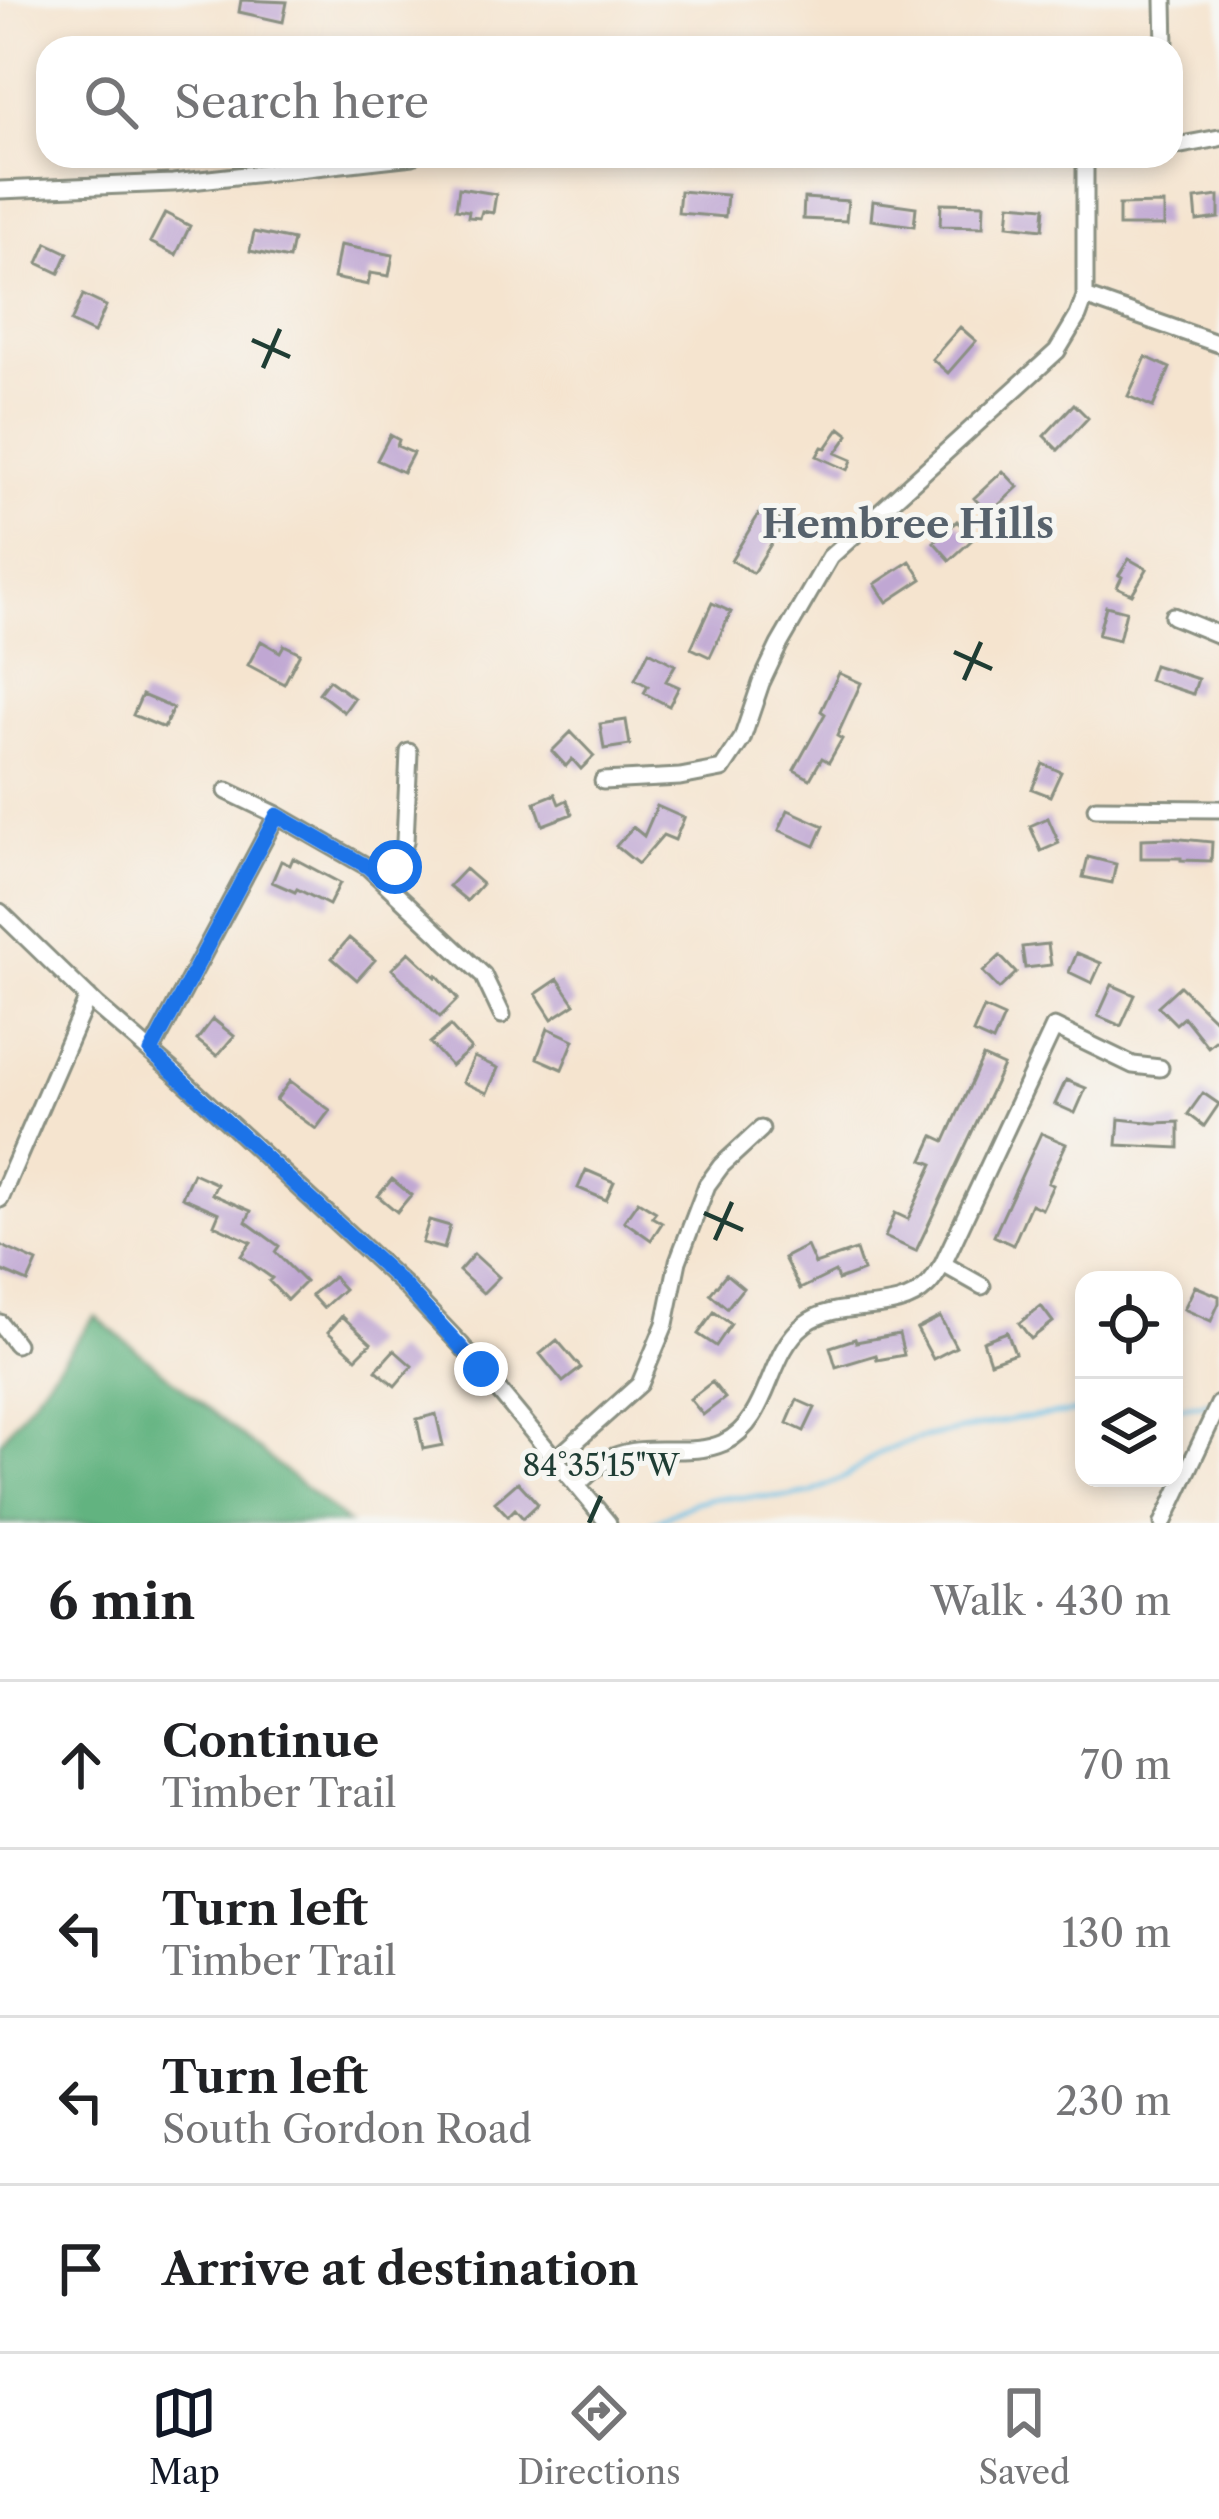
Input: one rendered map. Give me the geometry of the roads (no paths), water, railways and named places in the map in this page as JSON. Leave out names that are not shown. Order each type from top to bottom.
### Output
[{"type":"street","points":[[1164,0],[1165,36]]},
{"type":"street","points":[[1183,145],[1219,138]]},
{"type":"street","points":[[0,190],[172,184],[310,168]]},
{"type":"street","points":[[602,781],[680,777],[722,769],[742,740],[779,645],[830,557],[1057,351],[1084,297],[1085,168]]},
{"type":"street","points":[[1084,297],[1219,344]]},
{"type":"street","points":[[1173,616],[1219,635]]},
{"type":"street","points":[[381,879],[395,867],[405,842],[409,752]]},
{"type":"street","points":[[227,791],[368,867],[483,975],[502,1015]]},
{"type":"street","points":[[1096,808],[1219,808]]},
{"type":"street","points":[[151,1052],[277,815]]},
{"type":"street","points":[[0,912],[404,1285],[461,1345],[608,1523]]},
{"type":"street","points":[[0,1199],[88,997]]},
{"type":"street","points":[[577,1485],[607,1459],[625,1453],[700,1448],[735,1436],[757,1409],[782,1350],[806,1323],[840,1309],[896,1302],[927,1287],[944,1264],[1054,1027],[1133,1065],[1160,1068]]},
{"type":"street","points":[[556,1459],[640,1384],[664,1324],[678,1261],[707,1185],[761,1129]]},
{"type":"street","points":[[944,1264],[982,1286]]},
{"type":"street","points":[[0,1323],[16,1344]]},
{"type":"street","points":[[1163,1523],[1219,1404]]},
{"type":"waterway","points":[[1183,1407],[1216,1402]]},
{"type":"waterway","points":[[652,1523],[712,1498],[811,1493],[879,1453],[917,1439],[1075,1412]]},
{"type":"district","name":"Hembree Hills","points":[[908,524]]}]
